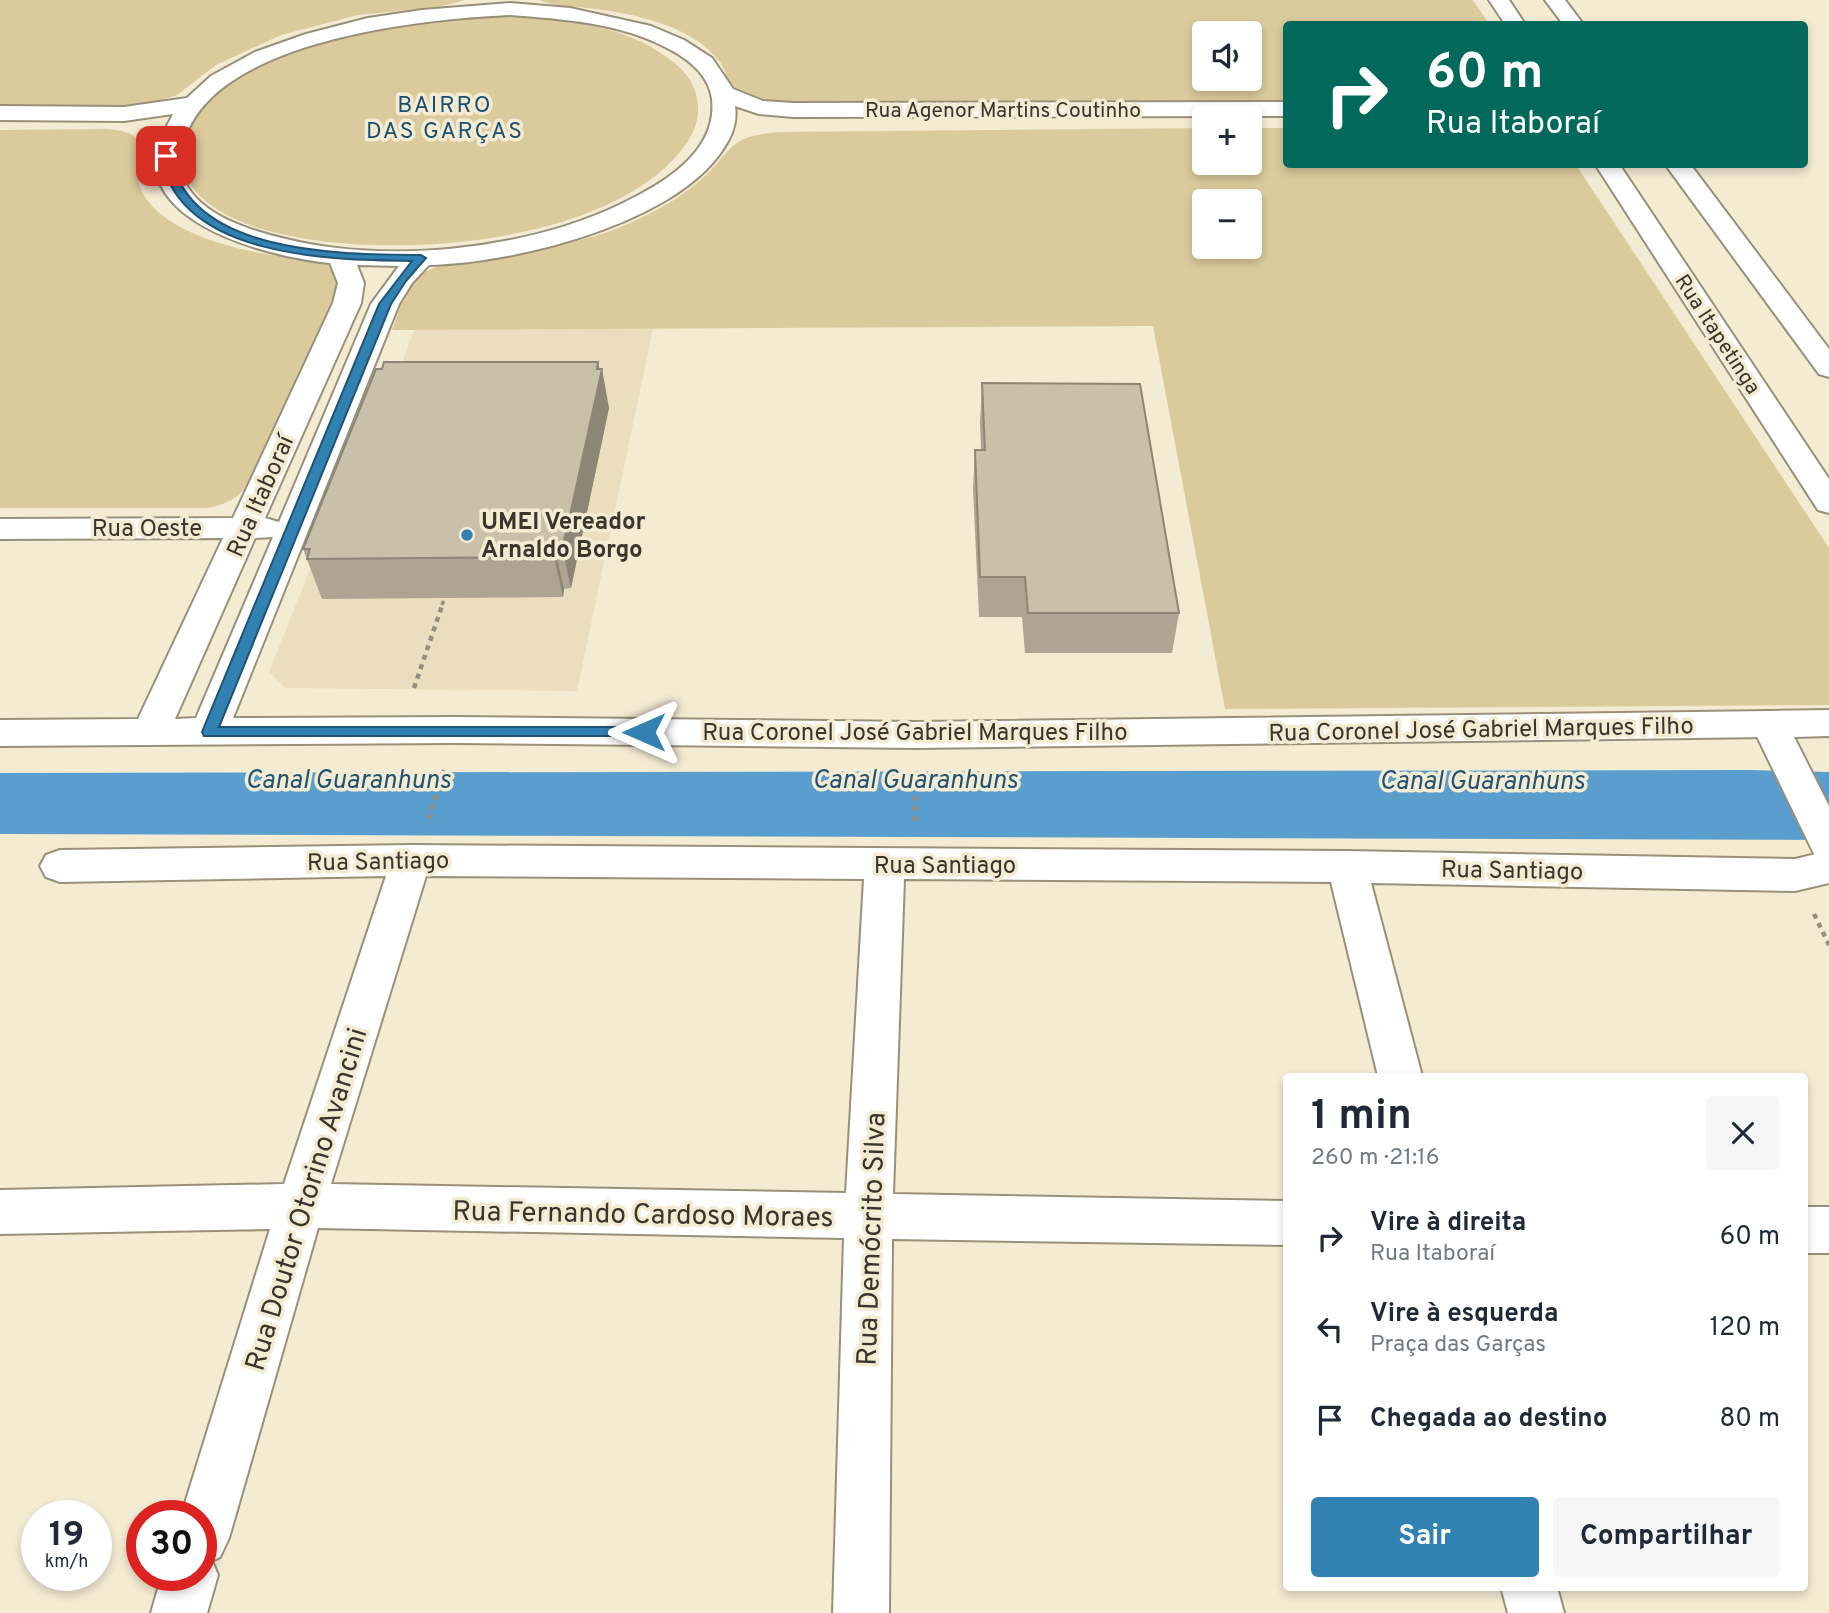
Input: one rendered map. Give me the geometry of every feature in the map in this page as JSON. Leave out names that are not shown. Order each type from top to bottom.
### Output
[{"type":"street","points":[[451,11],[484,0]]},
{"type":"street","points":[[1499,0],[1513,21]]},
{"type":"street","points":[[1555,0],[1571,21]]},
{"type":"street","points":[[533,5],[613,21],[674,43],[713,74],[723,93],[725,115],[719,137],[697,165],[663,192],[597,224],[513,247],[421,258],[341,257],[258,241],[225,228],[198,213],[180,195],[170,176],[166,156],[171,136],[193,104],[240,70],[302,42],[374,22],[451,11],[533,5]]},
{"type":"street","name":"Rua Agenor Martins Coutinho","points":[[723,93],[759,107],[793,110],[1283,109]]},
{"type":"street","points":[[0,113],[146,113],[193,104]]},
{"type":"street","name":"Rua Agenor Martins Coutinho","points":[[719,137],[740,129],[784,123],[1192,121]]},
{"type":"street","points":[[1262,121],[1283,121]]},
{"type":"street","points":[[0,125],[111,124],[143,128],[171,136]]},
{"type":"street","name":"Rua Itapetinga","points":[[1610,168],[1829,503]]},
{"type":"street","points":[[1680,168],[1829,368]]},
{"type":"street","name":"Rua Itaboraí","points":[[150,733],[347,303],[351,283],[341,257]]},
{"type":"street","name":"Rua Itaboraí","points":[[209,732],[385,304],[397,284],[421,258]]},
{"type":"street","name":"Rua Oeste","points":[[0,529],[295,527]]},
{"type":"street","name":"Rua Coronel José Gabriel Marques Filho","points":[[0,733],[399,730],[916,735],[1775,735],[1829,723]]},
{"type":"street","points":[[1775,735],[1828,851]]},
{"type":"street","name":"Rua Santiago","points":[[60,866],[419,844],[900,850],[1347,867],[1795,876],[1828,851]]},
{"type":"street","name":"Rua Doutor Otorino Avancini","points":[[212,1500],[301,1206],[419,844]]},
{"type":"street","name":"Rua Demócrito Silva","points":[[861,1613],[868,1217],[900,850]]},
{"type":"street","points":[[1347,867],[1399,1073]]},
{"type":"street","name":"Rua Fernando Cardoso Moraes","points":[[0,1212],[301,1206],[1283,1223]]},
{"type":"street","points":[[1808,1230],[1829,1230]]},
{"type":"street","points":[[179,1613],[185,1591]]},
{"type":"street","points":[[1531,1591],[1536,1613]]},
{"type":"path","points":[[399,730],[448,589]]},
{"type":"path","points":[[900,850],[916,768]]},
{"type":"path","points":[[419,844],[444,769]]},
{"type":"shaded area","points":[[0,0],[465,0],[439,7],[358,15],[281,35],[216,65],[177,95],[140,108],[0,110]]},
{"type":"shaded area","points":[[539,0],[1473,0],[1487,21],[1283,21],[1283,105],[784,106],[771,105],[734,91],[720,62],[708,49],[677,30],[641,17]]},
{"type":"shaded area","points":[[472,16],[525,17],[580,23],[632,38],[655,49],[685,73],[695,91],[698,101],[697,121],[688,141],[653,178],[605,206],[547,226],[483,239],[417,245],[353,244],[295,237],[247,224],[214,208],[189,182],[181,159],[185,132],[207,102],[241,75],[271,59],[336,37],[405,24]]},
{"type":"shaded area","points":[[1192,128],[1192,175],[1262,175],[1262,128],[1283,128],[1283,168],[1578,168],[1829,548],[1829,705],[1225,709],[1153,326],[392,330],[409,286],[425,272],[456,261],[541,250],[608,232],[676,199],[708,173],[739,141],[783,132]]},
{"type":"shaded area","points":[[105,129],[126,132],[139,140],[142,145],[137,177],[143,194],[155,209],[171,221],[190,232],[230,246],[323,263],[338,273],[339,286],[245,488],[233,499],[207,508],[0,508],[0,130]]},
{"type":"shaded area","name":"UMEI Vereador Arnaldo Borgo","points":[[653,329],[577,691],[285,688],[269,672],[378,399],[391,394],[414,330]]},
{"type":"water","name":"Canal Guaranhuns","points":[[1829,772],[1829,840],[0,834],[0,773]]},
{"type":"building","points":[[384,362],[598,362],[597,369],[602,369],[568,524],[562,548],[555,549],[554,557],[307,559],[310,549],[303,549],[376,369],[382,369]]},
{"type":"building","points":[[982,383],[1140,384],[1179,613],[1028,613],[1025,577],[980,577],[975,450],[985,450]]},
{"type":"place","name":"UMEI Vereador Arnaldo Borgo","points":[[467,535]]},
{"type":"district","name":"BAIRRO DAS GARÇAS","points":[[445,117]]},
{"type":"route","points":[[166,156],[170,176],[180,195],[198,213],[225,228],[258,241],[297,251],[341,257],[421,258],[402,278],[385,304],[209,732],[644,732]]}]
